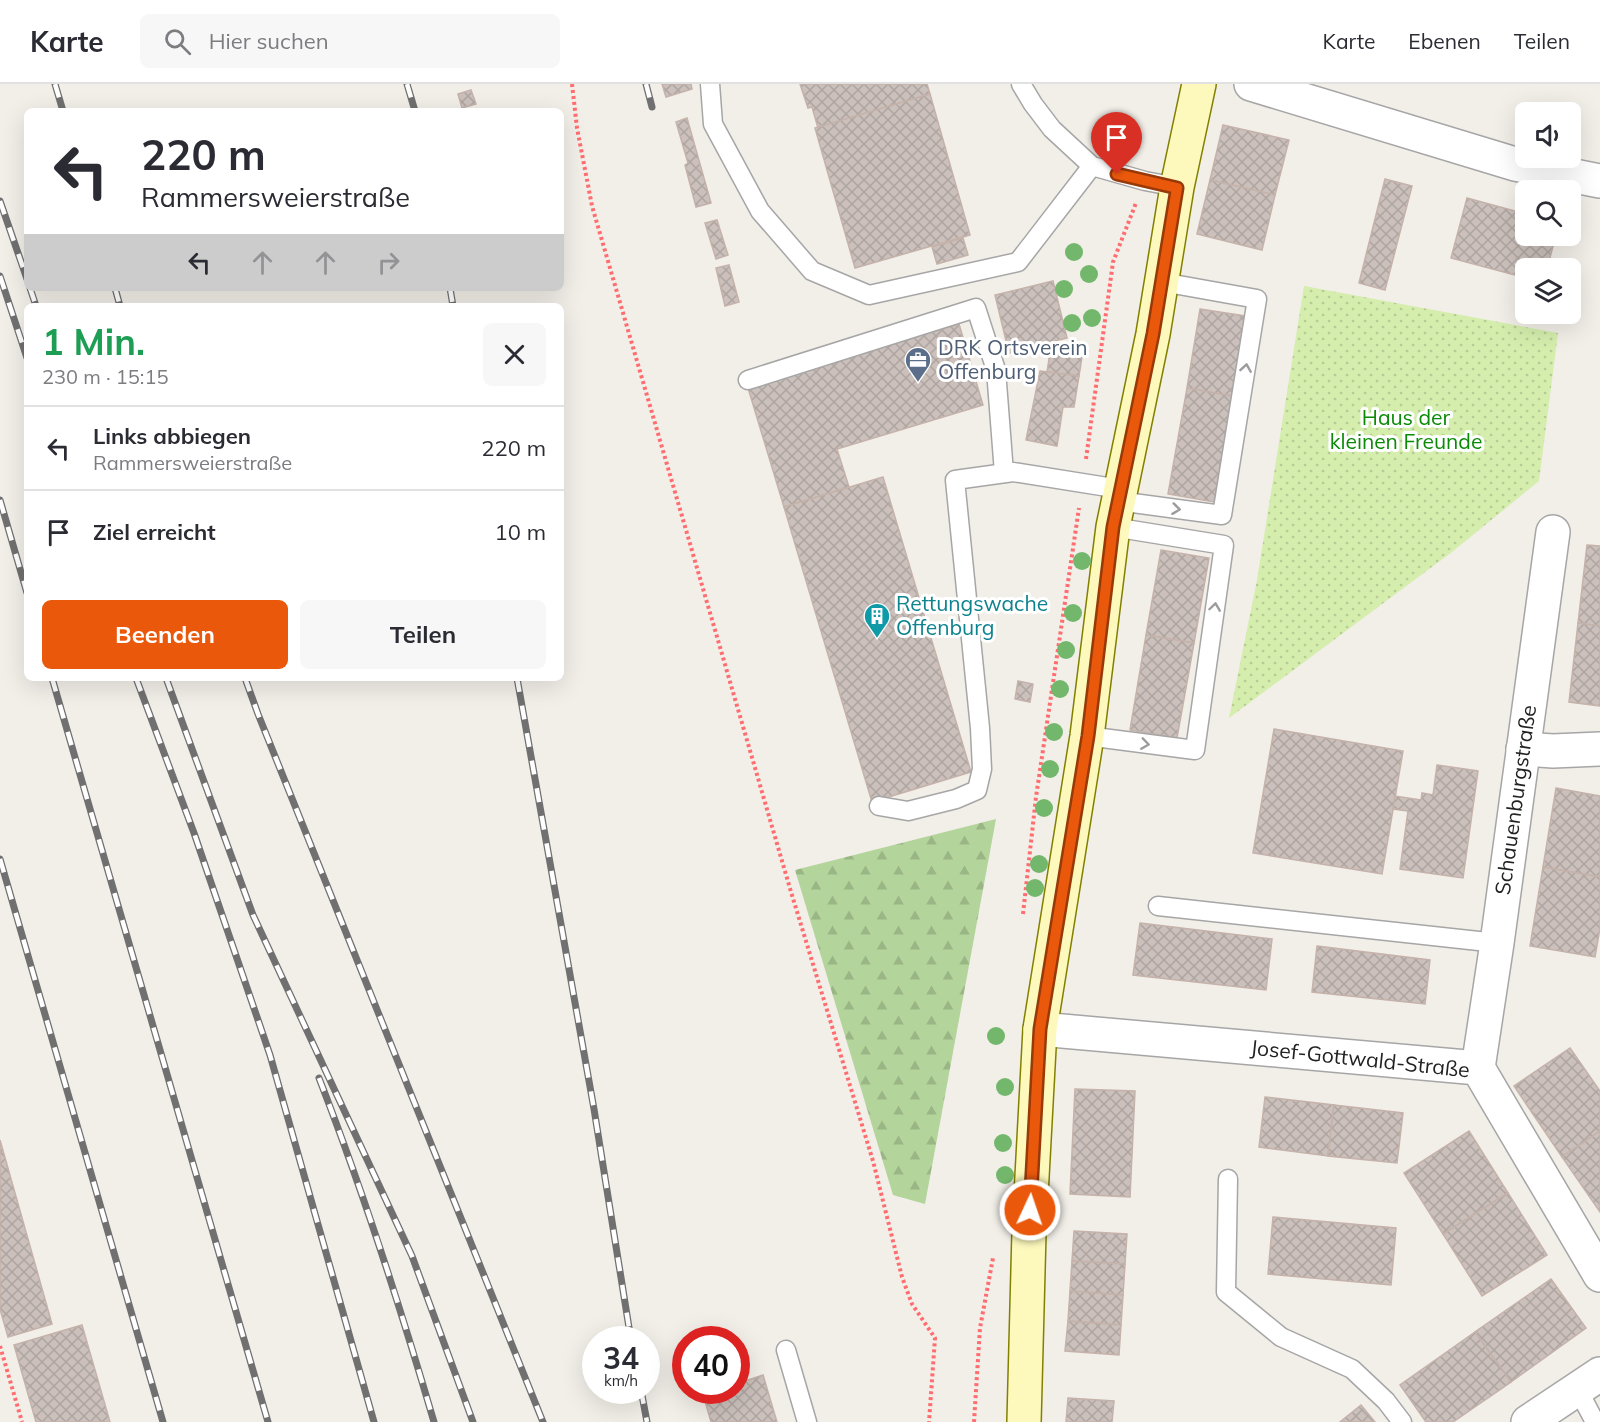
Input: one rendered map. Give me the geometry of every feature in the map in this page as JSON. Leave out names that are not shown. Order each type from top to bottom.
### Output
[{"type":"street","points":[[1024,1422],[1029,1232],[1040,1029],[1088,736],[1117,506],[1153,334],[1177,188],[1200,84]]},
{"type":"street","points":[[1251,84],[1515,164],[1600,181]]},
{"type":"street","name":"Schauenburgstraße","points":[[1478,1068],[1553,532]]},
{"type":"street","points":[[1523,749],[1553,752],[1600,749]]},
{"type":"street","name":"Josef-Gottwald-Straße","points":[[1040,1029],[1478,1068],[1597,1264]]},
{"type":"street","points":[[1528,1422],[1588,1381]]},
{"type":"lane","points":[[710,84],[712,124],[760,211],[812,271],[869,295],[1018,262],[1092,166]]},
{"type":"lane","points":[[1021,84],[1052,129],[1092,166],[1145,182],[1177,188]]},
{"type":"lane","points":[[1117,506],[1222,514],[1257,299],[1162,282]]},
{"type":"lane","points":[[748,380],[976,308],[996,370],[1004,473]]},
{"type":"lane","points":[[879,806],[908,811],[956,800],[977,789],[982,769],[980,728],[955,480],[1012,472],[1117,506],[1224,545],[1195,750],[1088,736]]},
{"type":"lane","points":[[1158,906],[1497,944]]},
{"type":"lane","points":[[1228,1179],[1226,1292],[1281,1337],[1352,1370],[1386,1401],[1402,1422]]},
{"type":"lane","points":[[786,1350],[807,1422]]},
{"type":"lane","points":[[1588,1381],[1595,1422]]},
{"type":"path","points":[[572,84],[577,128],[592,206],[787,880],[873,1161],[902,1277],[912,1304],[935,1338],[929,1422]]},
{"type":"path","points":[[0,1346],[22,1422]]},
{"type":"green space","name":"Haus der kleinen Freunde","points":[[1304,286],[1558,333],[1539,481],[1452,552],[1229,718],[1257,580]]},
{"type":"green space","points":[[996,819],[925,1204],[893,1195],[795,870]]},
{"type":"building","points":[[662,84],[691,84],[692,89],[666,97]]},
{"type":"building","points":[[800,84],[927,84],[930,94],[818,128],[812,107],[808,108]]},
{"type":"building","points":[[471,90],[476,104],[462,108],[458,94]]},
{"type":"building","points":[[930,94],[970,235],[855,268],[815,128]]},
{"type":"building","points":[[687,118],[711,203],[696,207],[685,165],[688,163],[676,122]]},
{"type":"building","points":[[1223,125],[1289,140],[1275,195],[1210,180]]},
{"type":"building","points":[[1385,179],[1412,186],[1385,290],[1359,283]]},
{"type":"building","points":[[1210,180],[1275,195],[1262,250],[1197,234]]},
{"type":"building","points":[[1467,198],[1515,211],[1515,246],[1553,246],[1550,258],[1515,258],[1515,275],[1451,258]]},
{"type":"building","points":[[717,220],[728,255],[716,259],[705,223]]},
{"type":"building","points":[[963,238],[968,255],[937,264],[932,247]]},
{"type":"building","points":[[729,265],[739,302],[725,306],[716,268]]},
{"type":"building","points":[[1053,281],[1067,338],[1009,353],[995,295]]},
{"type":"building","points":[[1200,309],[1245,316],[1232,396],[1187,388]]},
{"type":"building","points":[[959,324],[983,405],[837,449],[849,487],[784,507],[748,388]]},
{"type":"building","points":[[1084,345],[1079,376],[1047,372],[1049,359],[1047,352]]},
{"type":"building","points":[[1040,371],[1079,376],[1074,407],[1063,407],[1057,446],[1026,440]]},
{"type":"building","points":[[1187,388],[1232,396],[1214,502],[1168,494]]},
{"type":"building","name":"Rettungswache Offenburg","points":[[883,477],[971,772],[872,802],[784,507]]},
{"type":"building","points":[[1587,545],[1600,546],[1600,626],[1578,623]]},
{"type":"building","points":[[1161,550],[1209,558],[1194,643],[1146,635]]},
{"type":"building","points":[[1578,623],[1600,626],[1600,706],[1569,702]]},
{"type":"building","points":[[1146,635],[1194,643],[1177,738],[1130,730]]},
{"type":"building","points":[[1018,681],[1033,684],[1030,702],[1015,699]]},
{"type":"building","points":[[1274,729],[1403,751],[1382,874],[1253,853]]},
{"type":"building","points":[[1437,765],[1478,771],[1463,878],[1400,869],[1408,811],[1393,809],[1395,796],[1421,800],[1422,793],[1433,795]]},
{"type":"building","points":[[1556,788],[1600,796],[1600,877],[1543,867]]},
{"type":"building","points":[[1543,867],[1600,877],[1600,928],[1595,957],[1530,946]]},
{"type":"building","points":[[1140,923],[1272,939],[1266,990],[1133,975]]},
{"type":"building","points":[[1317,946],[1430,960],[1425,1004],[1312,992]]},
{"type":"building","points":[[1570,1048],[1600,1091],[1600,1131],[1562,1157],[1514,1086]]},
{"type":"building","points":[[1075,1089],[1135,1091],[1130,1197],[1070,1194]]},
{"type":"building","points":[[1265,1097],[1334,1105],[1328,1156],[1259,1147]]},
{"type":"building","points":[[1334,1105],[1403,1113],[1397,1163],[1328,1156]]},
{"type":"building","points":[[1469,1131],[1508,1193],[1443,1234],[1404,1173]]},
{"type":"building","points":[[1600,1131],[1600,1212],[1562,1157]]},
{"type":"building","points":[[0,1140],[52,1324],[8,1337],[0,1309]]},
{"type":"building","points":[[1508,1193],[1547,1255],[1482,1296],[1443,1234]]},
{"type":"building","points":[[1273,1217],[1396,1228],[1391,1285],[1268,1274]]},
{"type":"building","points":[[1074,1231],[1127,1234],[1125,1264],[1072,1261]]},
{"type":"building","points":[[1072,1261],[1125,1264],[1123,1295],[1070,1291]]},
{"type":"building","points":[[1551,1279],[1586,1328],[1511,1382],[1475,1332]]},
{"type":"building","points":[[1070,1291],[1123,1295],[1121,1325],[1068,1321]]},
{"type":"building","points":[[1068,1321],[1121,1325],[1119,1355],[1065,1351]]},
{"type":"building","points":[[82,1325],[110,1422],[36,1422],[14,1345]]},
{"type":"building","points":[[1475,1332],[1511,1382],[1453,1422],[1426,1422],[1400,1385]]},
{"type":"building","points":[[763,1375],[777,1422],[711,1422],[706,1404],[750,1404],[750,1379]]},
{"type":"building","points":[[1068,1398],[1114,1401],[1112,1422],[1066,1422]]},
{"type":"building","points":[[1361,1405],[1375,1422],[1340,1422]]},
{"type":"railway","points":[[55,84],[62,108]]},
{"type":"railway","points":[[407,84],[414,108]]},
{"type":"railway","points":[[646,84],[652,107]]},
{"type":"railway","points":[[0,201],[24,270]]},
{"type":"railway","points":[[0,276],[24,349]]},
{"type":"railway","points":[[31,291],[35,303]]},
{"type":"railway","points":[[116,291],[119,303]]},
{"type":"railway","points":[[450,291],[452,303]]},
{"type":"railway","points":[[0,500],[24,583]]},
{"type":"railway","points":[[53,681],[268,1422]]},
{"type":"railway","points":[[137,681],[194,833],[270,1055],[374,1422]]},
{"type":"railway","points":[[167,681],[253,915],[412,1256],[473,1422]]},
{"type":"railway","points":[[246,681],[543,1422]]},
{"type":"railway","points":[[518,681],[594,1109],[629,1326]]},
{"type":"railway","points":[[0,859],[163,1422]]},
{"type":"railway","points":[[319,1078],[380,1249],[434,1422]]},
{"type":"railway","points":[[644,1404],[647,1422]]},
{"type":"place","name":"DRK Ortsverein Offenburg","points":[[918,383]]},
{"type":"place","name":"Rettungswache Offenburg","points":[[877,639]]},
{"type":"route","points":[[1030,1210],[1040,1029],[1088,736],[1113,527],[1153,334],[1177,188],[1117,174]]}]
